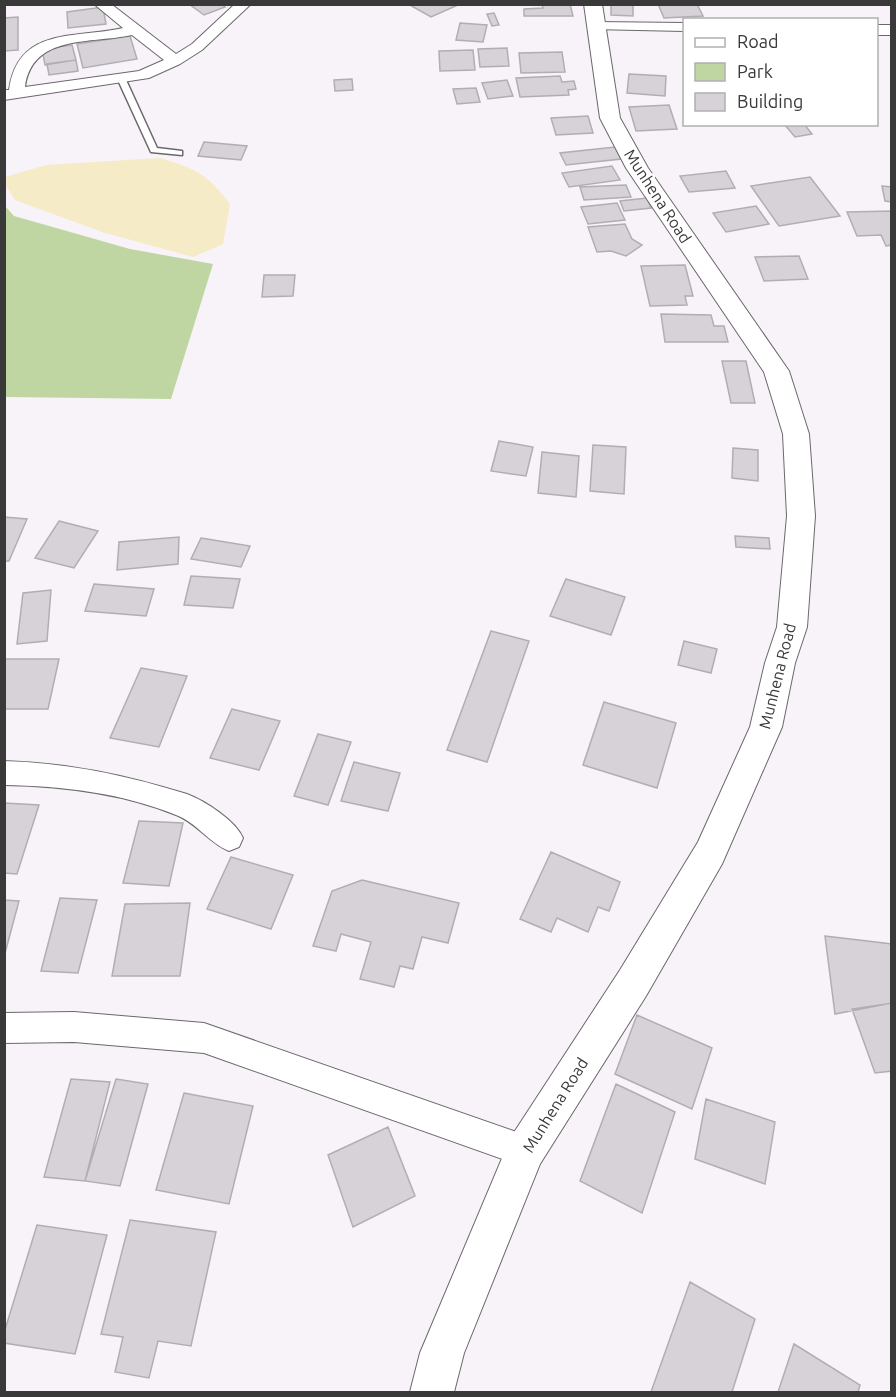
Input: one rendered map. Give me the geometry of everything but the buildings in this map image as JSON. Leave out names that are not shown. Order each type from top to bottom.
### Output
[{"type":"street","points":[[101,4],[175,61]]},
{"type":"street","points":[[10,94],[122,80],[142,75],[175,61],[197,46],[244,4]]},
{"type":"street","points":[[595,15],[683,27]]},
{"type":"street","name":"Munhena Road","points":[[432,1392],[442,1353],[525,1150],[633,983],[710,853],[766,727],[780,663],[792,627],[801,516],[796,434],[776,371],[637,168],[609,118],[595,15]]},
{"type":"street","points":[[10,94],[22,62],[53,41],[134,30]]},
{"type":"street","points":[[4,773],[51,774],[122,786],[187,806],[229,838]]},
{"type":"street","points":[[4,1028],[74,1027],[204,1038],[525,1150]]},
{"type":"lane","points":[[122,80],[154,150],[178,153]]},
{"type":"green space","points":[[5,206],[14,216],[130,249],[213,264],[171,399],[5,397]]},
{"type":"sand","points":[[160,158],[183,165],[200,174],[214,185],[230,204],[223,244],[193,257],[102,232],[15,200],[5,184],[5,177],[46,165]]}]
